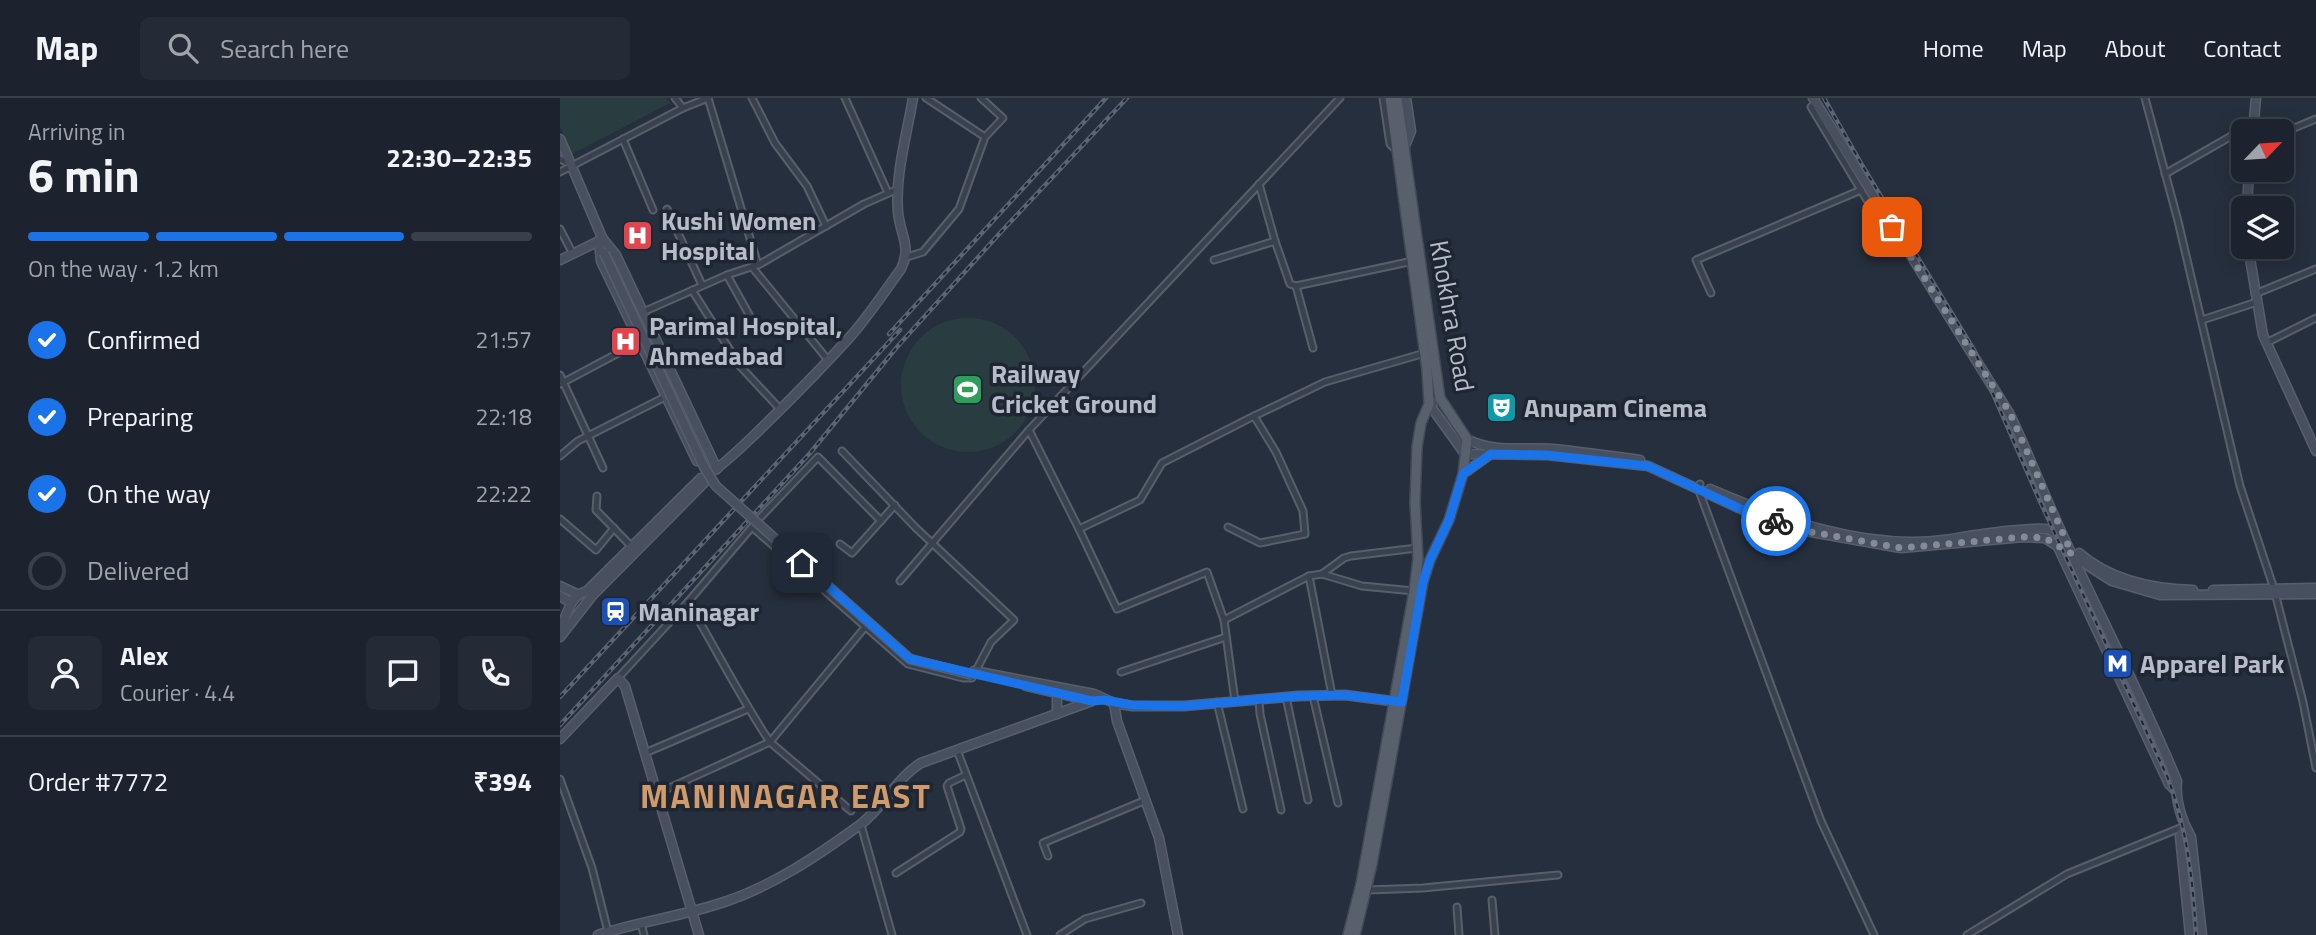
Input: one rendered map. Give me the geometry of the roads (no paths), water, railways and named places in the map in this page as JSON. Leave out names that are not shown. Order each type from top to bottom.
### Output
[{"type":"main road","points":[[1390,98],[1399,133]]},
{"type":"main road","points":[[1397,98],[1399,133]]},
{"type":"main road","name":"Khokhra Road","points":[[1348,935],[1361,884],[1423,582],[1449,520],[1463,474],[1467,439],[1440,398],[1399,133]]},
{"type":"main road","name":"Khokhra Road","points":[[1355,935],[1367,890],[1414,591],[1418,559],[1415,502],[1417,447],[1421,423],[1429,404],[1402,151]]},
{"type":"main road","points":[[1418,559],[1430,560]]},
{"type":"street","points":[[676,98],[683,108]]},
{"type":"street","points":[[560,172],[683,108],[708,98],[755,266],[828,359]]},
{"type":"street","points":[[752,98],[775,143],[807,186],[826,226]]},
{"type":"street","points":[[845,98],[888,193]]},
{"type":"street","points":[[560,586],[578,594],[590,594],[704,483],[706,478],[780,410],[851,336],[901,269],[907,257],[898,210],[899,188],[913,98]]},
{"type":"street","points":[[926,98],[985,137]]},
{"type":"street","points":[[907,257],[923,252],[959,209],[985,137],[1003,118],[981,98]]},
{"type":"street","points":[[900,580],[1029,430],[1340,98]]},
{"type":"street","points":[[1383,98],[1390,145],[1402,151],[1411,131],[1406,98]]},
{"type":"street","points":[[2145,98],[2203,320],[2240,486],[2274,592],[2316,768]]},
{"type":"street","points":[[2254,119],[2256,98]]},
{"type":"street","points":[[1814,100],[1811,107],[1897,250],[1905,248]]},
{"type":"street","points":[[1814,100],[2010,413],[2053,511],[2061,542],[2169,784],[2176,791]]},
{"type":"street","points":[[2294,128],[2316,119]]},
{"type":"street","points":[[560,139],[606,252],[719,483],[912,655],[1092,701],[1184,706],[1332,695],[1398,701]]},
{"type":"street","points":[[623,139],[653,210]]},
{"type":"street","points":[[2165,174],[2231,139]]},
{"type":"street","points":[[560,159],[573,166]]},
{"type":"street","points":[[1259,184],[1290,284],[1296,286],[1413,261]]},
{"type":"street","points":[[643,312],[702,285],[755,266],[899,188]]},
{"type":"street","points":[[1711,293],[1696,260],[1861,190]]},
{"type":"street","points":[[667,209],[702,285]]},
{"type":"street","points":[[560,229],[573,254]]},
{"type":"street","points":[[560,260],[601,240]]},
{"type":"street","points":[[601,240],[616,255],[718,469]]},
{"type":"street","points":[[601,240],[601,261],[664,397],[706,478]]},
{"type":"street","points":[[1214,260],[1275,242]]},
{"type":"street","points":[[2250,259],[2263,335],[2316,451]]},
{"type":"street","points":[[2203,320],[2316,269]]},
{"type":"street","points":[[727,275],[757,329]]},
{"type":"street","points":[[1296,286],[1313,348]]},
{"type":"street","points":[[692,290],[740,366],[780,410]]},
{"type":"street","points":[[2266,343],[2316,318]]},
{"type":"street","points":[[562,384],[639,342]]},
{"type":"street","points":[[1079,529],[1140,500],[1162,463],[1254,415],[1325,382],[1425,353]]},
{"type":"street","points":[[560,375],[603,468]]},
{"type":"street","points":[[560,456],[586,436],[664,397]]},
{"type":"street","points":[[1440,398],[1429,404],[1465,454],[1546,455],[1648,466],[1699,486],[1821,821],[1874,935]]},
{"type":"street","points":[[1228,527],[1260,544],[1306,534],[1304,511],[1276,452],[1254,415]]},
{"type":"street","points":[[1029,430],[1117,609],[1207,572],[1224,620],[1235,701]]},
{"type":"street","points":[[1467,439],[1491,447],[1552,449],[1649,461],[1741,509],[1800,530],[1863,543],[1901,548],[2050,530]]},
{"type":"street","points":[[752,527],[908,664],[972,678],[991,642],[1014,620],[842,451]]},
{"type":"street","points":[[1463,474],[1491,454]]},
{"type":"street","points":[[560,739],[688,603],[752,527],[818,457],[881,521]]},
{"type":"street","points":[[565,623],[632,547],[701,478],[706,478]]},
{"type":"street","points":[[597,496],[596,510],[632,547]]},
{"type":"street","points":[[840,544],[852,553],[895,505]]},
{"type":"street","points":[[2050,530],[2053,511]]},
{"type":"street","points":[[560,519],[596,550],[614,528]]},
{"type":"street","points":[[2050,530],[2072,554],[2112,581],[2160,595],[2274,592],[2316,588]]},
{"type":"street","points":[[2017,535],[2061,542],[2113,576],[2160,589],[2316,594]]},
{"type":"street","points":[[1322,575],[1344,558],[1351,556],[1418,548]]},
{"type":"street","points":[[2072,554],[2177,781],[2176,791],[2185,826],[2191,837],[2202,935]]},
{"type":"street","points":[[1224,620],[1309,576],[1322,575],[1362,586],[1414,591]]},
{"type":"street","points":[[1309,576],[1332,695]]},
{"type":"street","points":[[560,637],[570,602],[578,594]]},
{"type":"street","points":[[560,597],[570,602]]},
{"type":"street","points":[[688,603],[734,680],[748,709],[770,742],[851,811]]},
{"type":"street","points":[[656,794],[770,742],[866,626]]},
{"type":"street","points":[[1121,672],[1226,637]]},
{"type":"street","points":[[974,673],[1094,694],[1109,702],[1147,799],[1162,852],[1178,935]]},
{"type":"street","points":[[618,678],[625,686],[699,935]]},
{"type":"street","points":[[1057,693],[1057,713]]},
{"type":"street","points":[[1313,696],[1338,803]]},
{"type":"street","points":[[1286,697],[1308,800]]},
{"type":"street","points":[[1259,699],[1281,810]]},
{"type":"street","points":[[598,935],[726,902],[773,882],[861,825],[912,768],[1092,701]]},
{"type":"street","points":[[1217,702],[1243,809]]},
{"type":"street","points":[[644,753],[748,709]]},
{"type":"street","points":[[957,750],[1026,934],[1016,935]]},
{"type":"street","points":[[896,873],[960,832],[947,786],[966,775]]},
{"type":"street","points":[[560,779],[592,868],[608,932]]},
{"type":"street","points":[[1048,856],[1043,843],[1147,799]]},
{"type":"street","points":[[861,825],[892,935]]},
{"type":"street","points":[[1967,935],[2067,874],[2185,826]]},
{"type":"street","points":[[2185,826],[2180,836],[2190,935]]},
{"type":"street","points":[[1367,890],[1423,888],[1558,875]]},
{"type":"street","points":[[1492,900],[1494,935]]},
{"type":"street","points":[[1060,935],[1086,919],[1140,903]]},
{"type":"street","points":[[1457,907],[1460,935]]},
{"type":"street","points":[[641,924],[644,935]]},
{"type":"railway","points":[[889,334],[1106,98]]},
{"type":"railway","points":[[560,725],[811,452],[897,347],[1000,233],[1127,98]]},
{"type":"railway","points":[[1824,98],[1974,350],[2039,499],[2167,776],[2180,815],[2188,854],[2196,935]]},
{"type":"railway","points":[[560,697],[900,330]]},
{"type":"place","name":"Kushi Women Hospital","points":[[638,236]]},
{"type":"place","name":"Parimal Hospital, Ahmedabad","points":[[626,341]]},
{"type":"place","name":"Railway Cricket Ground","points":[[968,389]]},
{"type":"place","name":"Anupam Cinema","points":[[1501,408]]},
{"type":"place","name":"Maninagar","points":[[615,612]]},
{"type":"place","name":"Apparel Park","points":[[2117,664]]},
{"type":"district","name":"MANINAGAR EAST","points":[[786,796]]}]
